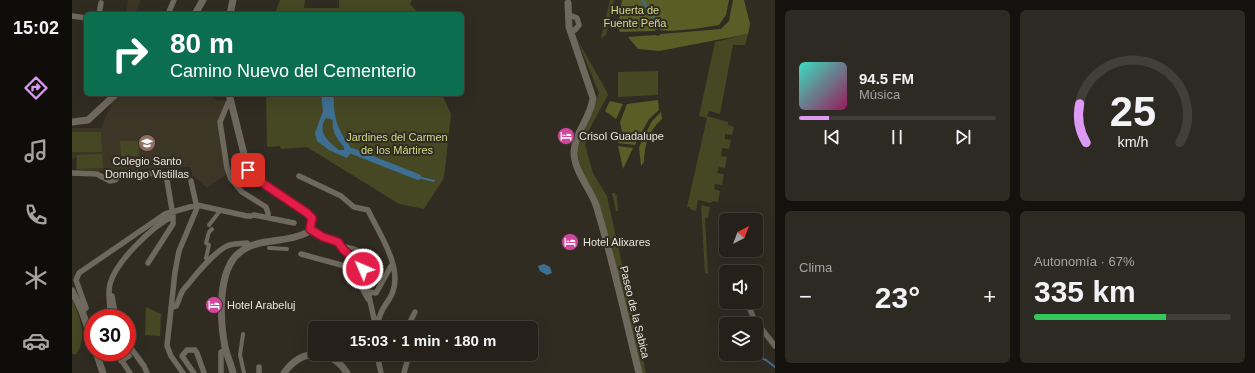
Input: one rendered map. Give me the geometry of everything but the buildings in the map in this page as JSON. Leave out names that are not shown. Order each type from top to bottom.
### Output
[{"type":"street","points":[[169,12],[174,0]]},
{"type":"street","points":[[196,12],[203,0]]},
{"type":"street","points":[[230,12],[232,0]]},
{"type":"street","points":[[567,2],[571,7],[571,31]]},
{"type":"street","points":[[567,2],[569,27],[571,31]]},
{"type":"street","points":[[99,12],[101,3]]},
{"type":"street","points":[[72,16],[84,18]]},
{"type":"street","name":"Paseo de la Sabica","points":[[571,31],[593,98],[590,109],[579,132],[576,143],[575,158],[596,205],[639,373]]},
{"type":"street","points":[[72,122],[88,120],[114,96]]},
{"type":"street","points":[[230,98],[220,122],[227,168],[235,186],[266,207],[268,217]]},
{"type":"street","points":[[230,98],[240,132],[248,170],[252,176],[307,213],[312,218],[310,229],[301,235],[250,246],[234,257],[229,266],[225,279],[222,303],[226,349],[233,373]]},
{"type":"street","points":[[72,173],[97,174],[110,181],[115,180],[123,173],[166,174],[173,214],[173,224],[148,263]]},
{"type":"street","points":[[299,176],[341,196],[354,207],[368,210],[383,237],[392,263],[394,281],[393,291],[378,321]]},
{"type":"street","points":[[183,373],[171,356],[167,346],[179,251],[197,205],[191,181]]},
{"type":"street","points":[[82,311],[86,308],[76,280],[79,273],[157,218],[197,205],[220,211],[268,217],[294,223]]},
{"type":"street","points":[[209,225],[220,211]]},
{"type":"street","points":[[110,309],[111,279],[123,261],[157,226],[173,214]]},
{"type":"street","points":[[208,262],[206,258],[208,245],[206,243],[209,232],[212,229]]},
{"type":"street","points":[[310,229],[323,237],[356,249],[361,254]]},
{"type":"street","points":[[171,308],[176,306],[183,289],[224,247],[247,243],[250,246]]},
{"type":"street","points":[[341,244],[343,249],[363,269],[374,321]]},
{"type":"street","points":[[269,248],[287,249]]},
{"type":"street","points":[[301,254],[334,262],[349,269],[369,301]]},
{"type":"street","points":[[368,292],[376,293],[392,263]]},
{"type":"street","points":[[72,291],[84,317]]},
{"type":"street","points":[[110,295],[113,296],[115,309]]},
{"type":"street","points":[[750,309],[754,319],[775,346]]},
{"type":"street","points":[[410,321],[415,312]]},
{"type":"street","points":[[242,334],[240,355],[244,373]]},
{"type":"street","points":[[221,373],[221,352],[226,349]]},
{"type":"street","points":[[194,373],[182,356],[187,350],[195,350],[204,373]]},
{"type":"street","points":[[284,373],[297,359],[315,354],[326,356],[334,360],[347,373]]},
{"type":"street","points":[[136,355],[147,373]]},
{"type":"street","points":[[99,361],[104,373]]},
{"type":"street","points":[[121,361],[130,373]]},
{"type":"street","points":[[378,361],[380,373]]},
{"type":"street","points":[[404,373],[407,361]]},
{"type":"shaded area","points":[[128,0],[141,0],[136,12],[126,12]]},
{"type":"shaded area","name":"Colegio Santo Domingo Vistillas","points":[[119,96],[214,96],[215,100],[226,101],[218,119],[226,175],[207,188],[192,175],[190,167],[76,172],[76,158],[72,158],[72,128],[101,128],[111,104]]},
{"type":"green space","points":[[280,0],[305,0],[304,8],[339,8],[339,0],[412,0],[410,4],[417,12],[276,12]]},
{"type":"green space","points":[[610,0],[614,0],[606,35],[601,38]]},
{"type":"green space","name":"Huerta de Fuente Peña","points":[[622,0],[729,0],[726,15],[719,25],[670,31],[658,29],[654,31],[620,32],[618,27]]},
{"type":"green space","points":[[733,0],[744,0],[750,24],[748,34],[659,51],[638,49],[628,37],[658,36],[661,34],[721,29],[729,21]]},
{"type":"green space","points":[[748,34],[745,45],[733,45],[720,114],[709,111],[707,116],[728,122],[728,125],[734,127],[732,135],[725,134],[725,139],[731,140],[729,149],[722,148],[721,156],[727,157],[725,168],[719,167],[717,173],[724,174],[722,185],[715,184],[714,189],[720,191],[718,202],[712,201],[711,203],[698,200],[696,211],[690,209],[690,207],[687,207],[707,118],[699,116],[715,42]]},
{"type":"green space","points":[[577,39],[608,95],[588,132],[585,145],[593,173],[607,196],[646,373],[642,373],[577,151],[599,93]]},
{"type":"green space","points":[[658,71],[658,95],[618,97],[618,72]]},
{"type":"green space","name":"Jardines del Carmen de los Mártires","points":[[266,96],[443,96],[451,114],[444,178],[424,209],[399,204],[307,147],[281,149],[280,146],[267,147]]},
{"type":"green space","points":[[658,100],[659,110],[649,119],[635,145],[618,143],[622,132],[620,122],[627,104]]},
{"type":"green space","points":[[610,101],[623,104],[616,119],[605,111]]},
{"type":"green space","points":[[661,112],[662,119],[650,133],[645,149],[644,162],[641,166],[639,147],[652,121]]},
{"type":"green space","points":[[72,132],[101,132],[102,152],[72,152]]},
{"type":"green space","points":[[120,141],[138,141],[139,156],[121,156]]},
{"type":"green space","points":[[618,146],[633,148],[623,169]]},
{"type":"green space","points":[[102,154],[103,168],[77,169],[77,155]]},
{"type":"green space","points":[[612,193],[617,195],[618,211],[616,211]]},
{"type":"green space","points":[[701,205],[710,207],[708,218],[705,218],[708,274],[705,273]]},
{"type":"green space","points":[[72,300],[82,327],[82,341],[76,354],[72,354]]},
{"type":"green space","points":[[146,307],[161,314],[160,336],[145,335]]},
{"type":"water","points":[[321,96],[334,96],[336,120],[352,151],[347,158],[329,150],[317,141],[315,133],[323,111]],"holes":[[[326,118],[333,121],[334,132],[337,139],[344,147],[344,150],[339,150],[335,147],[323,132],[323,123]]]},
{"type":"water","points":[[544,264],[550,267],[552,273],[547,275],[540,271],[538,266]]},
{"type":"waterway","points":[[642,0],[655,18]]},
{"type":"waterway","points":[[352,151],[418,177]]},
{"type":"waterway","points":[[418,177],[434,181]]},
{"type":"waterway","points":[[763,359],[775,367]]},
{"type":"place","name":"Crisol Guadalupe","points":[[566,136]]},
{"type":"place","name":"Colegio Santo Domingo Vistillas","points":[[147,143]]},
{"type":"place","name":"Hotel Alixares","points":[[570,242]]},
{"type":"place","name":"Hotel Arabeluj","points":[[214,305]]},
{"type":"route","points":[[248,170],[252,176],[296,204],[307,213],[312,218],[310,229],[323,237],[341,244],[343,249],[358,262],[363,269]]}]
